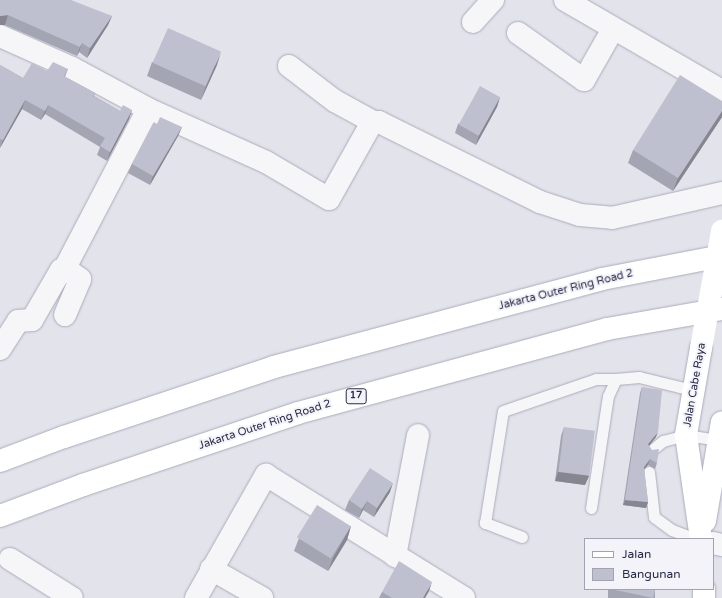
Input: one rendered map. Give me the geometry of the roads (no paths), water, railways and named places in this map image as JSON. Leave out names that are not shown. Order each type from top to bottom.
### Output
[{"type":"main road","name":"Jalan Cabe Raya","points":[[701,538],[686,435],[692,390],[722,231]]},
{"type":"main road","name":"Jakarta Outer Ring Road 2","points":[[0,461],[64,437],[274,367],[602,279],[722,256]]},
{"type":"main road","name":"Jakarta Outer Ring Road 2","points":[[0,516],[83,485],[298,413],[608,329],[722,309]]},
{"type":"main road","name":"Jalan Cabe Raya","points":[[701,538],[721,431]]},
{"type":"street","points":[[473,22],[493,0]]},
{"type":"street","points":[[565,0],[722,91]]},
{"type":"street","points":[[518,33],[584,80],[613,29]]},
{"type":"street","points":[[0,36],[72,68],[148,109],[266,162],[328,199],[370,126],[379,122],[540,202],[580,215],[612,218],[722,193]]},
{"type":"street","points":[[289,66],[335,101],[375,123]]},
{"type":"street","points":[[0,349],[18,321],[32,320],[61,270],[65,268],[148,109]]},
{"type":"street","points":[[65,268],[80,279],[65,315]]},
{"type":"street","points":[[395,556],[418,435]]},
{"type":"street","points":[[196,598],[211,569],[266,475],[464,598]]},
{"type":"street","points":[[10,559],[72,598]]},
{"type":"street","points":[[211,569],[262,598]]},
{"type":"lane","points":[[522,537],[485,523],[503,411],[596,379],[639,377],[692,390]]},
{"type":"lane","points":[[591,508],[608,396],[616,379]]},
{"type":"lane","points":[[652,448],[663,441],[686,435],[721,431]]},
{"type":"lane","points":[[649,472],[654,517],[672,530],[692,538]]}]
